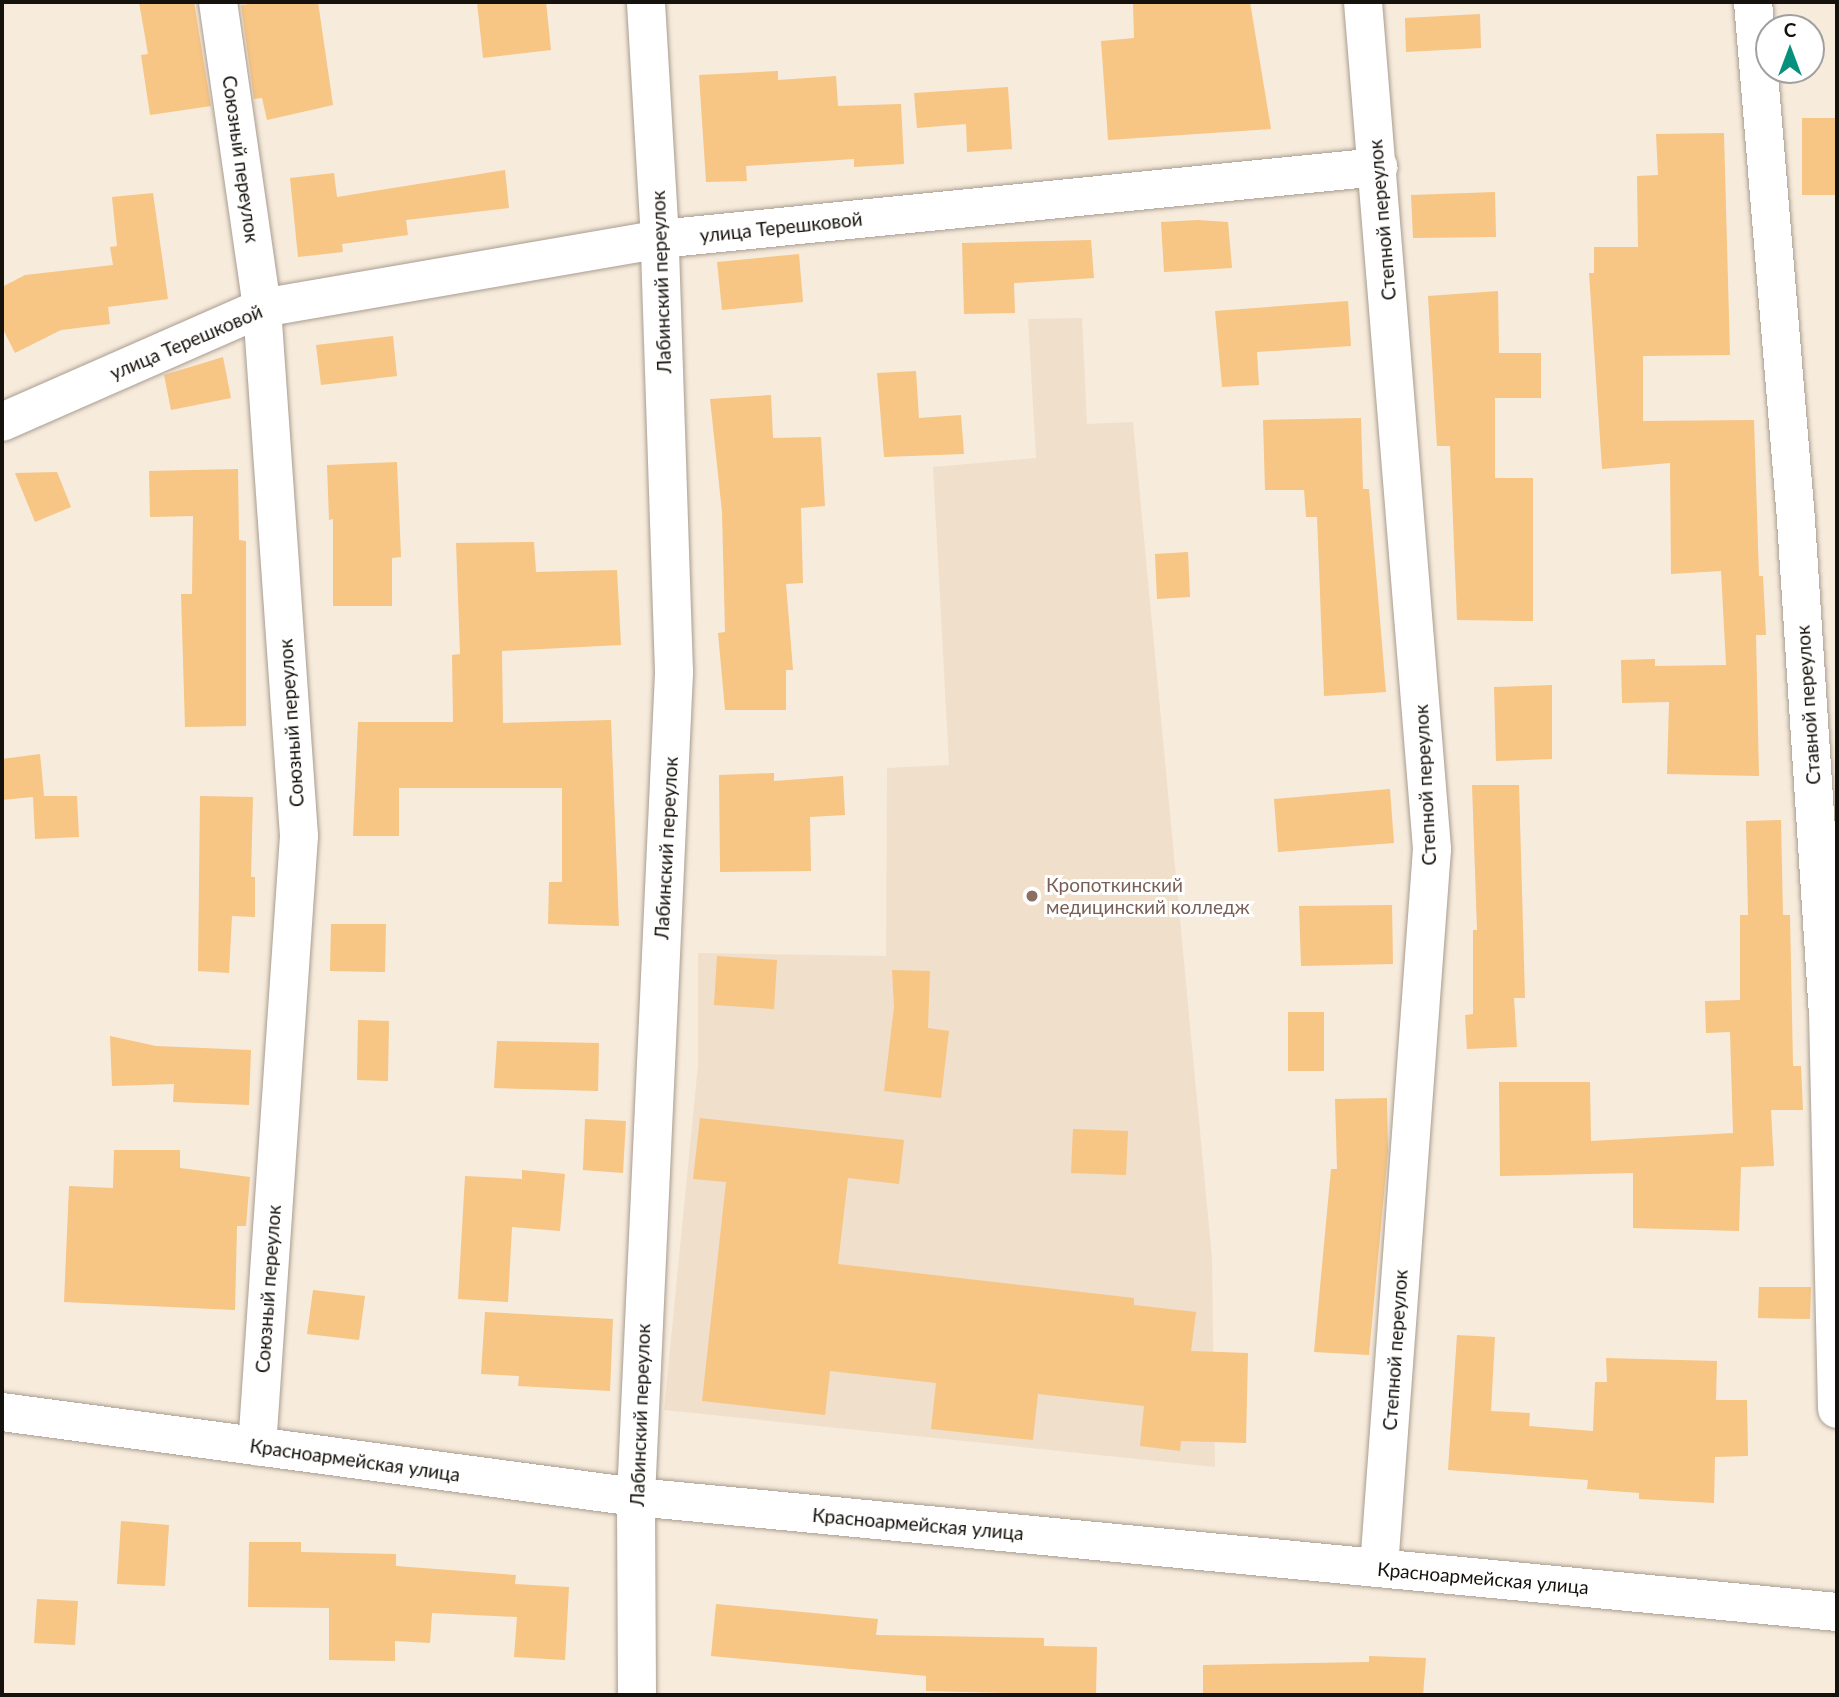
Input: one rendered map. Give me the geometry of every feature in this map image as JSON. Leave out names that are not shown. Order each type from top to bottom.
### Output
[{"type":"street","name":"Союзный переулок","points":[[218,2],[262,308],[299,836],[257,1447]]},
{"type":"street","name":"Лабинский переулок","points":[[637,1695],[636,1497],[674,672],[660,239],[646,2]]},
{"type":"street","name":"Степной переулок","points":[[1363,2],[1432,849],[1379,1568]]},
{"type":"street","name":"Ставной переулок","points":[[1754,2],[1796,520],[1828,1011],[1837,1409]]},
{"type":"street","name":"улица Терешковой","points":[[2,422],[262,308],[660,239],[1378,167]]},
{"type":"street","name":"Красноармейская улица","points":[[2,1412],[636,1497],[1837,1612]]},
{"type":"shaded area","name":"Кропоткинский медицинский колледж","points":[[1082,318],[1087,424],[1133,422],[1212,1258],[1215,1467],[664,1410],[698,1065],[698,953],[886,956],[887,768],[949,765],[933,467],[1036,458],[1028,319]]},
{"type":"building","points":[[139,2],[194,2],[211,106],[150,115],[141,55],[148,54]]},
{"type":"building","points":[[264,2],[318,2],[333,105],[267,120],[262,98],[254,99],[241,5]]},
{"type":"building","points":[[477,2],[546,2],[551,50],[483,58]]},
{"type":"building","points":[[1250,2],[1271,129],[1108,140],[1101,41],[1134,38],[1133,4]]},
{"type":"building","points":[[1480,14],[1481,48],[1406,52],[1405,18]]},
{"type":"building","points":[[778,71],[778,80],[836,76],[838,106],[901,104],[904,164],[854,167],[854,159],[746,166],[747,181],[706,182],[699,75]]},
{"type":"building","points":[[1008,87],[1012,149],[967,152],[966,124],[917,128],[914,93]]},
{"type":"building","points":[[1802,118],[1837,118],[1837,195],[1802,195]]},
{"type":"building","points":[[1724,133],[1730,355],[1643,356],[1643,421],[1754,420],[1759,576],[1763,576],[1766,635],[1756,635],[1759,776],[1667,774],[1669,702],[1622,703],[1621,660],[1655,659],[1655,666],[1726,665],[1721,571],[1671,574],[1670,463],[1602,469],[1589,273],[1594,273],[1594,247],[1638,247],[1637,176],[1658,175],[1656,134]]},
{"type":"building","points":[[505,170],[509,208],[406,220],[408,235],[342,244],[343,252],[298,257],[290,178],[334,173],[337,197]]},
{"type":"building","points":[[1495,192],[1496,237],[1413,238],[1411,195]]},
{"type":"building","points":[[153,193],[168,299],[108,307],[110,324],[61,330],[15,353],[2,327],[2,287],[25,275],[113,265],[110,247],[117,246],[112,197]]},
{"type":"building","points":[[1161,222],[1228,222],[1232,268],[1164,272]]},
{"type":"building","points":[[1091,240],[1094,278],[1014,283],[1015,313],[964,314],[962,243]]},
{"type":"building","points":[[799,254],[803,302],[722,310],[717,262]]},
{"type":"building","points":[[1498,291],[1499,353],[1541,353],[1541,398],[1495,398],[1495,478],[1533,478],[1533,621],[1457,620],[1450,446],[1437,446],[1428,296]]},
{"type":"building","points":[[1348,301],[1351,346],[1257,352],[1259,385],[1222,387],[1215,311]]},
{"type":"building","points":[[393,336],[397,376],[321,385],[316,345]]},
{"type":"building","points":[[223,357],[231,398],[171,410],[164,375]]},
{"type":"building","points":[[916,371],[919,418],[961,415],[964,454],[884,457],[877,373]]},
{"type":"building","points":[[771,395],[773,438],[821,437],[825,506],[801,508],[803,583],[786,584],[793,670],[786,670],[786,710],[725,710],[718,633],[725,632],[722,512],[710,399]]},
{"type":"building","points":[[1361,418],[1363,489],[1369,489],[1386,692],[1324,696],[1317,517],[1306,517],[1304,490],[1265,490],[1263,420]]},
{"type":"building","points":[[397,462],[401,557],[392,558],[392,606],[333,606],[333,519],[329,520],[327,465]]},
{"type":"building","points":[[238,469],[239,540],[246,541],[246,726],[185,727],[181,594],[192,594],[193,516],[150,517],[149,471]]},
{"type":"building","points":[[57,472],[71,507],[35,522],[15,473]]},
{"type":"building","points":[[534,542],[536,572],[617,570],[621,645],[502,651],[503,723],[611,720],[619,926],[548,924],[549,882],[562,882],[562,788],[399,788],[399,836],[353,836],[358,722],[453,722],[452,655],[460,654],[456,543]]},
{"type":"building","points":[[1188,552],[1190,597],[1157,599],[1155,554]]},
{"type":"building","points":[[1552,685],[1552,759],[1496,761],[1494,687]]},
{"type":"building","points":[[40,754],[44,796],[77,796],[79,837],[35,839],[33,797],[2,800],[2,759]]},
{"type":"building","points":[[774,773],[774,781],[843,776],[845,815],[810,817],[811,871],[720,872],[719,775]]},
{"type":"building","points":[[1472,785],[1519,785],[1525,998],[1514,998],[1517,1047],[1467,1049],[1465,1015],[1473,1014],[1473,930],[1477,930]]},
{"type":"building","points":[[1390,789],[1394,843],[1278,852],[1274,799]]},
{"type":"building","points":[[200,796],[253,797],[251,877],[255,877],[255,917],[232,916],[229,973],[198,971]]},
{"type":"building","points":[[1781,820],[1783,915],[1790,915],[1793,1066],[1801,1066],[1803,1110],[1771,1110],[1774,1166],[1741,1167],[1739,1231],[1633,1228],[1633,1173],[1500,1176],[1499,1082],[1590,1082],[1591,1141],[1733,1133],[1730,1032],[1706,1033],[1705,1001],[1740,1000],[1740,915],[1748,915],[1746,821]]},
{"type":"building","points":[[1392,905],[1393,964],[1301,966],[1299,906]]},
{"type":"building","points":[[331,924],[386,924],[385,972],[330,971]]},
{"type":"building","points":[[717,956],[777,960],[774,1009],[714,1005]]},
{"type":"building","points":[[892,970],[930,971],[928,1028],[949,1031],[941,1098],[884,1091],[894,1007]]},
{"type":"building","points":[[1288,1012],[1324,1012],[1324,1071],[1288,1071]]},
{"type":"building","points":[[358,1020],[389,1021],[388,1081],[357,1080]]},
{"type":"building","points":[[110,1036],[156,1046],[251,1050],[249,1105],[173,1102],[174,1084],[112,1086]]},
{"type":"building","points":[[497,1041],[599,1043],[598,1091],[494,1088]]},
{"type":"building","points":[[1387,1098],[1388,1151],[1369,1355],[1314,1352],[1331,1169],[1337,1169],[1335,1099]]},
{"type":"building","points":[[700,1118],[904,1140],[899,1184],[848,1178],[838,1264],[1134,1298],[1134,1305],[1196,1312],[1191,1351],[1248,1353],[1246,1443],[1181,1441],[1180,1451],[1140,1446],[1144,1406],[1038,1394],[1033,1440],[931,1429],[936,1383],[830,1371],[825,1415],[702,1401],[726,1182],[693,1179]]},
{"type":"building","points":[[585,1119],[626,1121],[623,1173],[583,1170]]},
{"type":"building","points":[[1073,1129],[1128,1131],[1126,1175],[1071,1173]]},
{"type":"building","points":[[114,1150],[180,1150],[180,1168],[250,1177],[246,1226],[237,1226],[235,1310],[64,1302],[69,1186],[113,1188]]},
{"type":"building","points":[[522,1170],[565,1174],[560,1231],[512,1227],[508,1302],[458,1299],[465,1176],[522,1179]]},
{"type":"building","points":[[1759,1287],[1811,1287],[1810,1319],[1758,1318]]},
{"type":"building","points":[[313,1290],[365,1296],[359,1340],[307,1334]]},
{"type":"building","points":[[485,1312],[613,1319],[610,1391],[518,1386],[519,1376],[481,1374]]},
{"type":"building","points":[[1457,1335],[1495,1337],[1491,1411],[1530,1413],[1529,1426],[1593,1431],[1595,1382],[1607,1382],[1606,1358],[1717,1361],[1716,1400],[1747,1400],[1748,1456],[1715,1457],[1714,1503],[1639,1499],[1639,1493],[1587,1489],[1588,1480],[1448,1470]]},
{"type":"building","points":[[121,1521],[169,1525],[165,1586],[117,1584]]},
{"type":"building","points":[[249,1542],[301,1542],[301,1552],[396,1554],[396,1566],[516,1575],[515,1584],[569,1587],[565,1660],[514,1657],[517,1617],[432,1613],[430,1643],[395,1641],[395,1661],[329,1660],[329,1608],[248,1607]]},
{"type":"building","points":[[37,1599],[78,1601],[75,1645],[34,1643]]},
{"type":"building","points":[[716,1604],[878,1619],[876,1635],[1044,1638],[1044,1646],[1097,1647],[1096,1695],[926,1691],[926,1676],[711,1656]]},
{"type":"building","points":[[1369,1656],[1426,1658],[1423,1695],[1203,1695],[1203,1665],[1369,1662]]},
{"type":"place","name":"Кропоткинский медицинский колледж","points":[[1032,896]]}]
